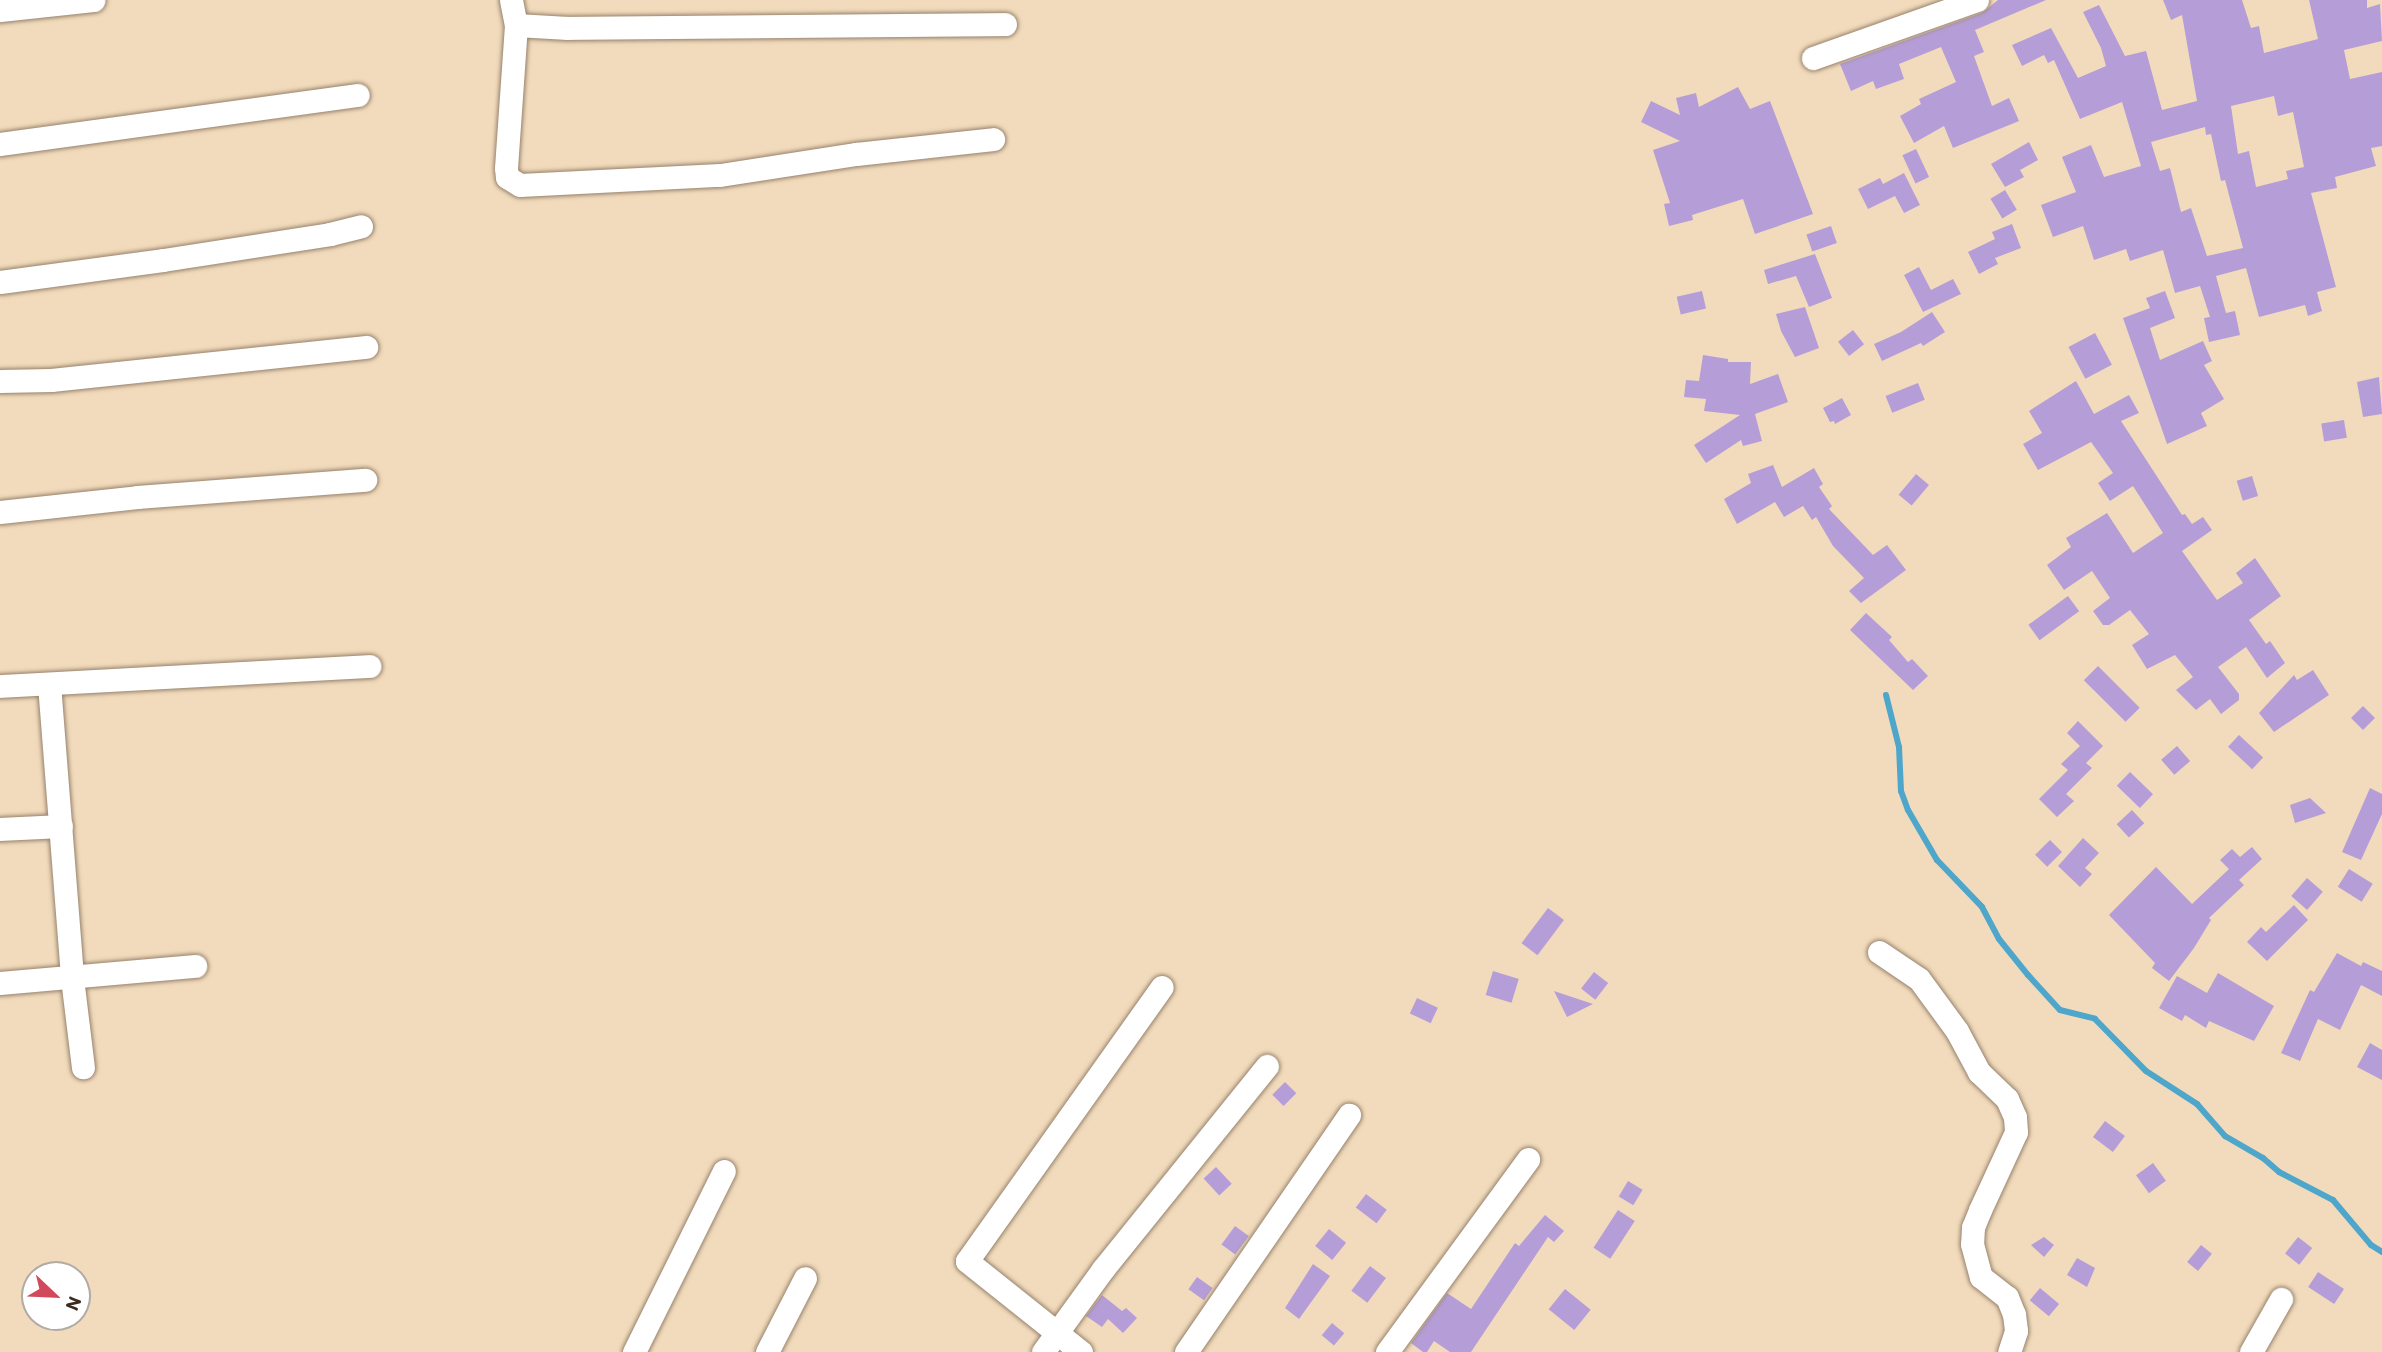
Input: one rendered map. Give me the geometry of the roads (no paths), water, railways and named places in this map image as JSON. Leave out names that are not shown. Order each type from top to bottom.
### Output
[{"type":"street","points":[[0,10],[93,0]]},
{"type":"street","points":[[512,0],[516,25],[506,168],[507,177],[520,185],[720,176],[856,154],[993,139]]},
{"type":"street","points":[[1814,58],[1977,0]]},
{"type":"street","points":[[516,25],[620,29],[1005,24]]},
{"type":"street","points":[[0,144],[358,95]]},
{"type":"street","points":[[0,282],[163,260],[330,234],[361,226]]},
{"type":"street","points":[[1,375],[51,380],[366,347]]},
{"type":"street","points":[[0,512],[137,497],[365,480]]},
{"type":"street","points":[[0,687],[369,666]]},
{"type":"street","points":[[49,684],[72,978],[83,1067]]},
{"type":"street","points":[[0,829],[61,826]]},
{"type":"street","points":[[1879,952],[1920,979],[1957,1031],[1979,1072],[2007,1099],[2015,1117],[2016,1132],[1973,1227],[1972,1244],[1981,1278],[2007,1297],[2014,1314],[2016,1331],[2009,1352]]},
{"type":"street","points":[[0,983],[195,966]]},
{"type":"street","points":[[1081,1352],[967,1261],[1163,987]]},
{"type":"street","points":[[1043,1352],[1102,1269],[1267,1066]]},
{"type":"street","points":[[1186,1352],[1349,1115]]},
{"type":"street","points":[[1387,1352],[1528,1159]]},
{"type":"street","points":[[634,1352],[724,1171]]},
{"type":"street","points":[[766,1352],[805,1278]]},
{"type":"street","points":[[2251,1352],[2281,1299]]},
{"type":"waterway","points":[[1886,695],[1899,747],[1901,791],[1908,810],[1937,860],[1982,907],[1999,939],[2028,975],[2060,1010],[2095,1019],[2146,1071],[2197,1104],[2225,1136],[2263,1158],[2279,1172],[2333,1200],[2371,1245],[2382,1252]]}]
